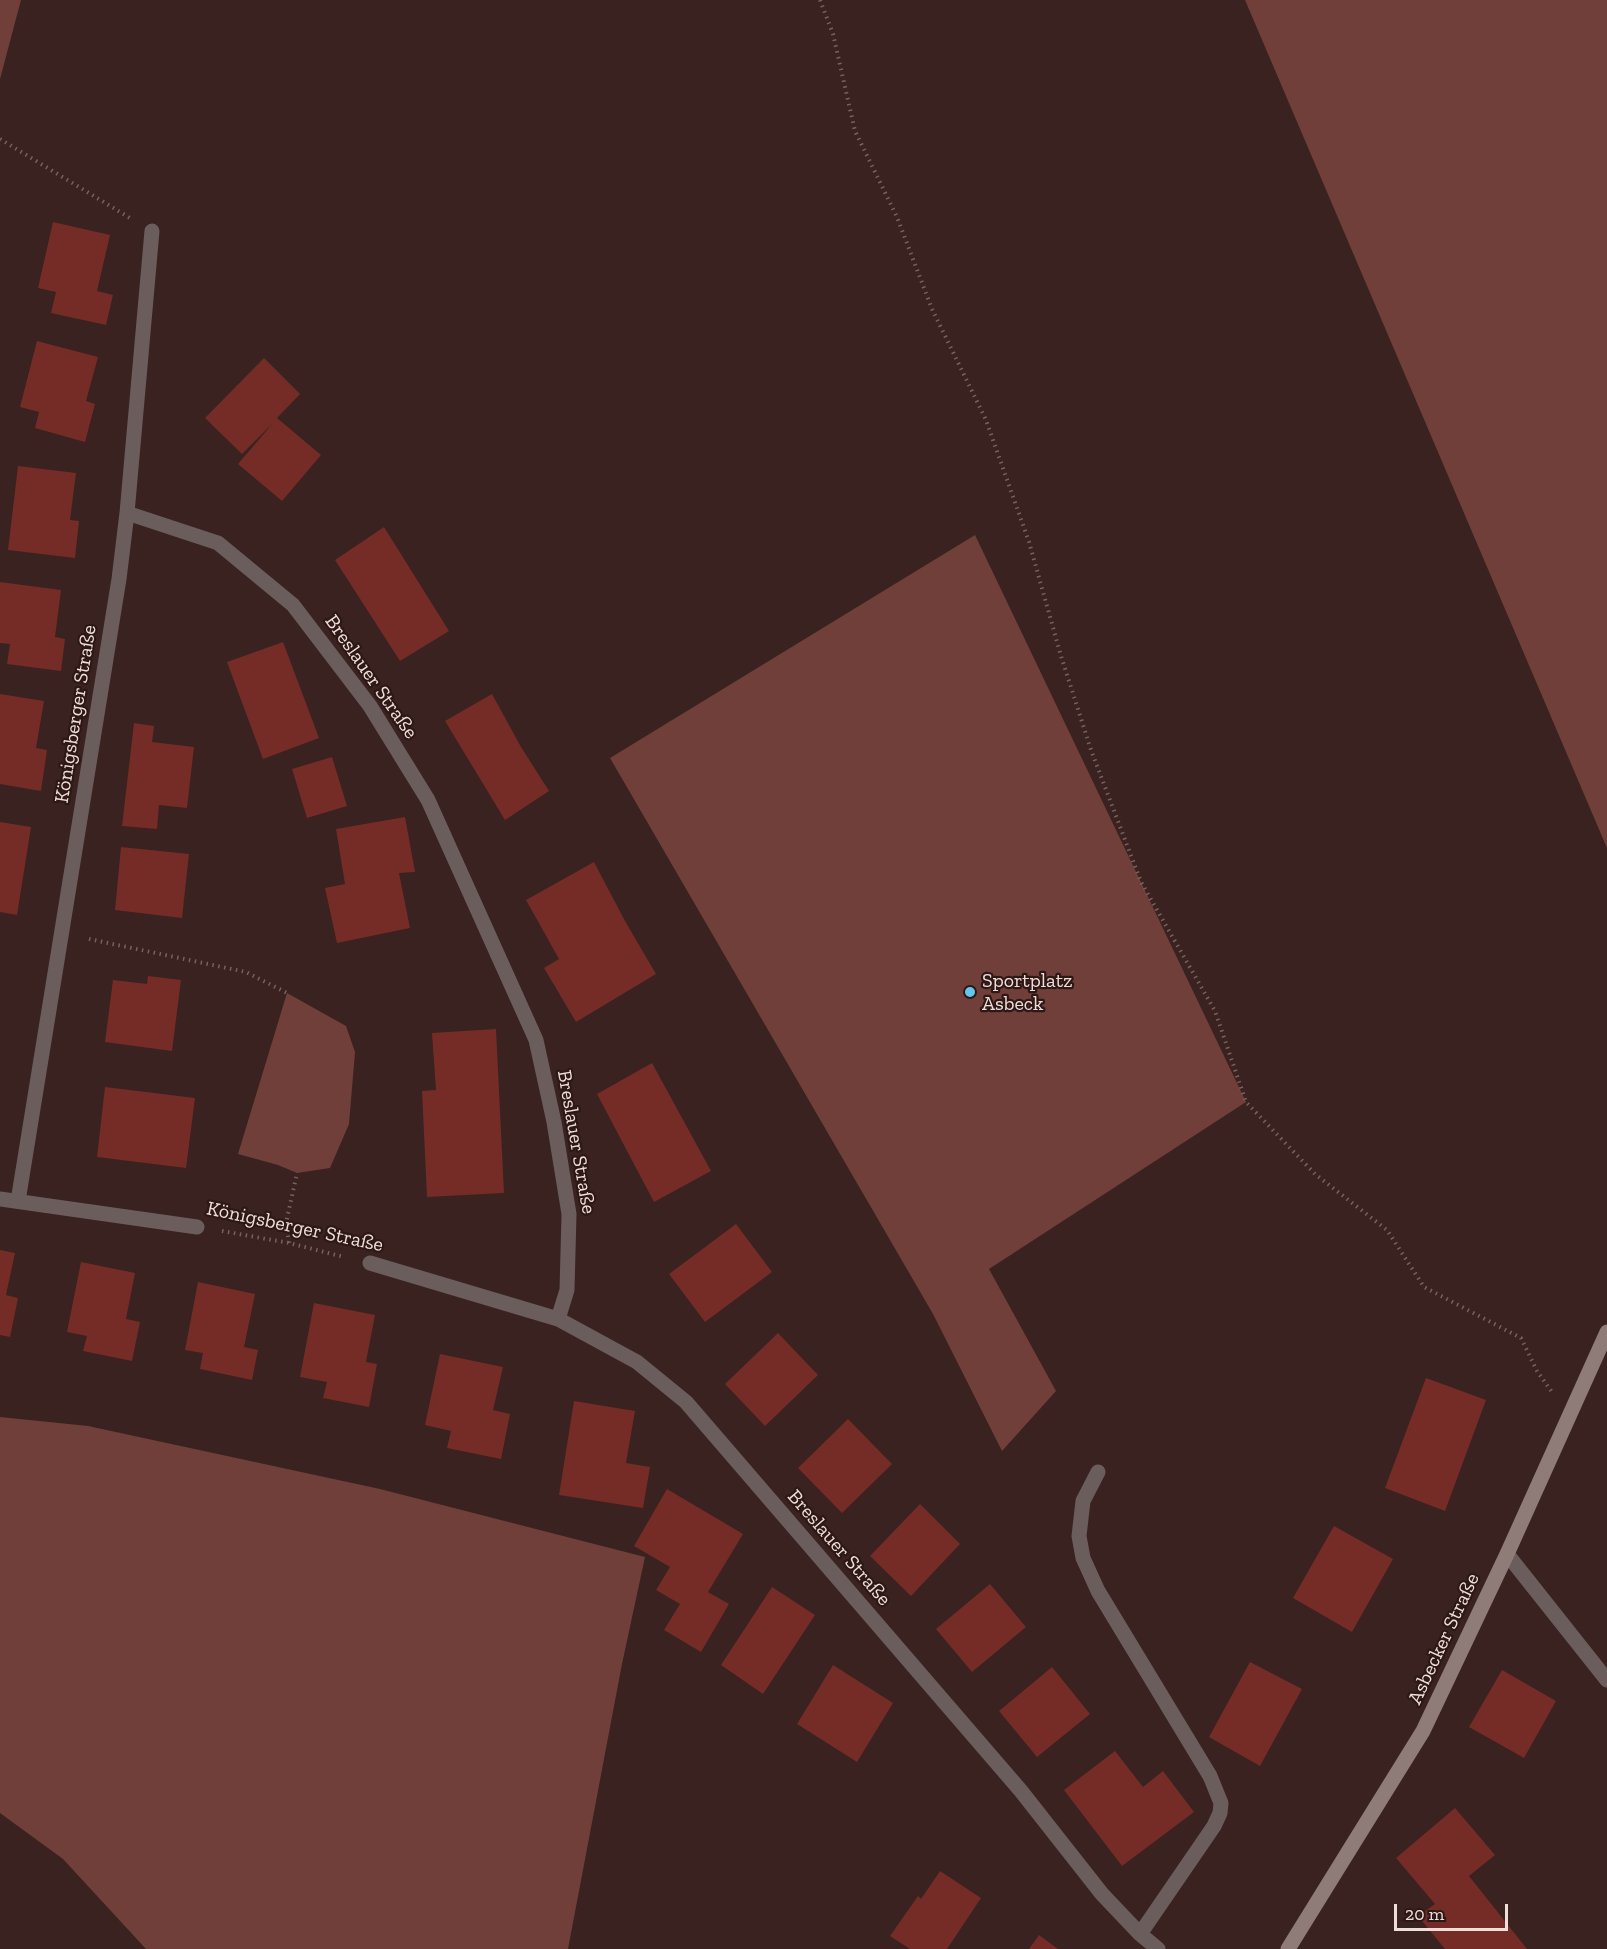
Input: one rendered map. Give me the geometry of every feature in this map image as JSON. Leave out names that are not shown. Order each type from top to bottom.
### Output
[{"type":"main road","name":"Asbecker Straße","points":[[1288,1949],[1424,1731],[1607,1332]]},
{"type":"street","name":"Königsberger Straße","points":[[18,1200],[94,737],[128,513],[152,231]]},
{"type":"street","name":"Breslauer Straße","points":[[128,513],[218,543],[293,605],[370,706],[428,800],[536,1040],[554,1122],[569,1214],[567,1290],[558,1319],[637,1362],[686,1402],[1014,1782],[1102,1894],[1140,1934],[1158,1949]]},
{"type":"street","name":"Königsberger Straße","points":[[0,1199],[197,1227]]},
{"type":"street","name":"Königsberger Straße","points":[[370,1263],[558,1319]]},
{"type":"street","points":[[1098,1472],[1083,1501],[1079,1536],[1083,1558],[1098,1592],[1210,1776],[1221,1803],[1220,1813],[1214,1826],[1140,1934]]},
{"type":"street","points":[[1507,1554],[1607,1680]]},
{"type":"path","points":[[820,0],[833,34],[855,131],[897,217],[932,309],[986,420],[1029,542],[1061,656],[1091,750],[1141,882],[1215,1011],[1246,1102],[1315,1174],[1387,1230],[1424,1287],[1521,1338],[1537,1371],[1568,1415]]},
{"type":"path","points":[[0,139],[152,231]]},
{"type":"path","points":[[62,934],[246,972],[287,993]]},
{"type":"path","points":[[289,1243],[286,1223],[297,1173]]},
{"type":"path","name":"Königsberger Straße","points":[[197,1227],[289,1243],[370,1263]]},
{"type":"shaded area","points":[[0,0],[21,0],[0,79]]},
{"type":"shaded area","points":[[1245,0],[1607,0],[1607,848]]},
{"type":"shaded area","name":"Sportplatz Asbeck","points":[[975,535],[1246,1102],[989,1269],[1056,1391],[1002,1451],[933,1314],[610,758]]},
{"type":"shaded area","points":[[287,993],[346,1026],[355,1052],[349,1124],[330,1168],[297,1173],[238,1154]]},
{"type":"shaded area","points":[[0,1417],[88,1426],[380,1489],[645,1557],[622,1664],[568,1949],[146,1949],[63,1859],[0,1813]]},
{"type":"building","points":[[53,222],[110,235],[97,291],[113,295],[106,325],[51,313],[56,292],[38,288]]},
{"type":"building","points":[[37,341],[98,357],[86,401],[95,404],[85,442],[35,428],[39,412],[20,407]]},
{"type":"building","points":[[264,358],[300,394],[277,418],[321,455],[282,501],[238,464],[273,423],[242,454],[205,418]]},
{"type":"building","points":[[18,466],[76,473],[70,520],[79,521],[75,558],[8,550]]},
{"type":"building","points":[[384,527],[449,631],[400,661],[335,560]]},
{"type":"building","points":[[0,582],[61,590],[55,637],[65,639],[61,671],[7,664],[10,644],[0,643]]},
{"type":"building","points":[[283,642],[319,738],[263,759],[227,662]]},
{"type":"building","points":[[0,694],[44,701],[36,748],[47,750],[41,791],[0,784]]},
{"type":"building","points":[[492,694],[521,747],[549,791],[505,820],[445,721]]},
{"type":"building","points":[[134,723],[154,726],[152,742],[194,747],[187,808],[159,805],[157,829],[122,826]]},
{"type":"building","points":[[332,757],[347,806],[307,818],[292,769]]},
{"type":"building","points":[[405,817],[415,872],[399,873],[410,928],[337,943],[325,888],[345,884],[336,829]]},
{"type":"building","points":[[0,822],[31,827],[17,915],[0,912]]},
{"type":"building","points":[[121,847],[189,854],[182,918],[115,910]]},
{"type":"building","points":[[594,862],[656,974],[576,1022],[544,968],[559,959],[526,900]]},
{"type":"building","points":[[148,976],[181,980],[172,1051],[105,1042],[113,980],[147,984]]},
{"type":"building","points":[[496,1029],[504,1193],[427,1197],[422,1091],[436,1090],[432,1033]]},
{"type":"building","points":[[652,1063],[711,1171],[654,1202],[597,1094]]},
{"type":"building","points":[[105,1087],[195,1098],[186,1168],[97,1157]]},
{"type":"building","points":[[736,1224],[772,1272],[705,1322],[669,1274]]},
{"type":"building","points":[[0,1250],[15,1253],[6,1295],[18,1298],[10,1337],[0,1335]]},
{"type":"building","points":[[81,1262],[135,1273],[126,1319],[140,1322],[132,1361],[83,1351],[87,1336],[67,1332]]},
{"type":"building","points":[[198,1282],[255,1294],[244,1347],[258,1350],[252,1380],[200,1369],[203,1353],[185,1350]]},
{"type":"building","points":[[314,1303],[375,1315],[366,1362],[377,1364],[369,1407],[323,1398],[327,1382],[300,1377]]},
{"type":"building","points":[[778,1333],[818,1375],[765,1426],[725,1384]]},
{"type":"building","points":[[440,1354],[503,1367],[493,1410],[510,1414],[501,1459],[447,1448],[451,1431],[425,1425]]},
{"type":"building","points":[[1426,1378],[1486,1400],[1445,1511],[1385,1488]]},
{"type":"building","points":[[574,1401],[635,1411],[626,1463],[650,1467],[643,1508],[559,1495]]},
{"type":"building","points":[[848,1419],[892,1464],[842,1513],[798,1468]]},
{"type":"building","points":[[667,1489],[743,1534],[708,1592],[729,1604],[701,1652],[664,1630],[680,1604],[656,1590],[670,1567],[634,1546]]},
{"type":"building","points":[[920,1504],[960,1544],[911,1596],[870,1556]]},
{"type":"building","points":[[1334,1526],[1393,1559],[1352,1632],[1293,1598]]},
{"type":"building","points":[[990,1584],[1026,1627],[972,1672],[936,1629]]},
{"type":"building","points":[[772,1587],[815,1615],[763,1694],[721,1665]]},
{"type":"building","points":[[1250,1662],[1302,1689],[1260,1766],[1209,1737]]},
{"type":"building","points":[[833,1665],[893,1703],[857,1762],[797,1724]]},
{"type":"building","points":[[1052,1667],[1090,1714],[1037,1757],[999,1711]]},
{"type":"building","points":[[1502,1670],[1556,1701],[1524,1758],[1469,1727]]},
{"type":"building","points":[[1115,1751],[1143,1787],[1163,1771],[1194,1812],[1122,1866],[1064,1790]]},
{"type":"building","points":[[1455,1808],[1495,1855],[1469,1876],[1527,1949],[1445,1949],[1418,1916],[1435,1904],[1396,1858]]},
{"type":"building","points":[[940,1871],[981,1898],[947,1949],[910,1949],[890,1936],[918,1896],[921,1899]]},
{"type":"building","points":[[1039,1935],[1058,1949],[1029,1949]]},
{"type":"place","name":"Sportplatz Asbeck","points":[[970,992]]}]
